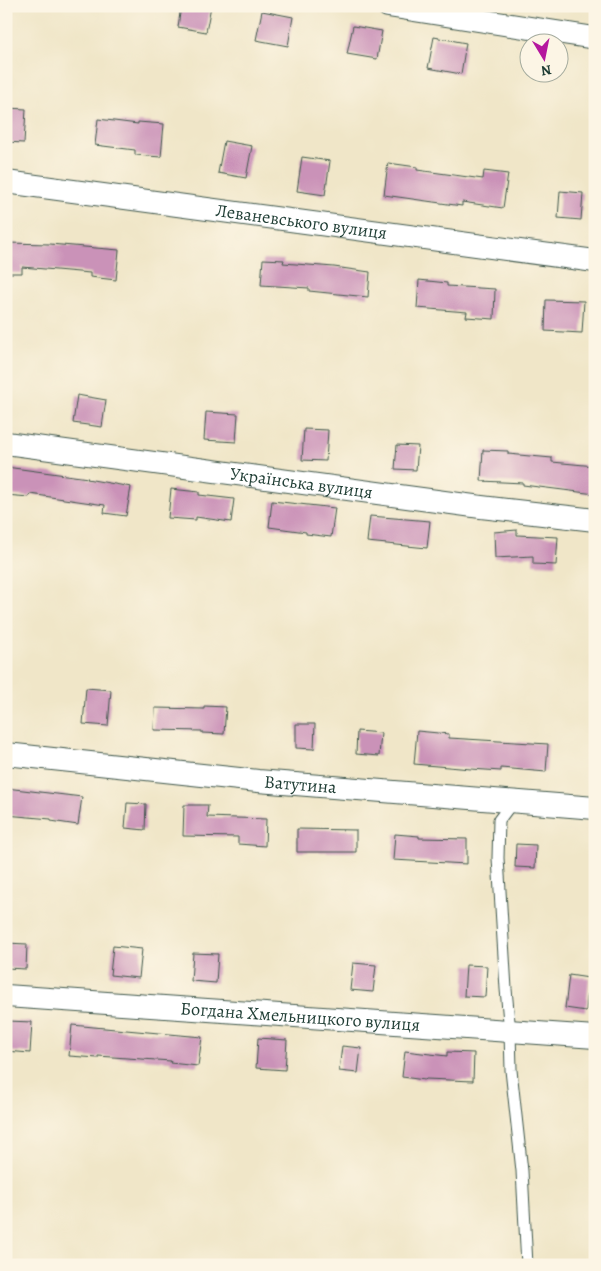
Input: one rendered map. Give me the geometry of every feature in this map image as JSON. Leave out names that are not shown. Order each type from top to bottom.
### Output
[{"type":"street","points":[[388,6],[595,38]]},
{"type":"street","name":"Леваневського вулиця","points":[[6,182],[595,261]]},
{"type":"street","name":"Українська вулиця","points":[[6,443],[482,507],[595,520]]},
{"type":"street","name":"Ватутина","points":[[6,754],[258,781],[514,800],[595,808]]},
{"type":"street","name":"Богдана Хмельницкого вулиця","points":[[6,996],[595,1037]]},
{"type":"lane","points":[[514,800],[500,820],[498,858],[512,1070],[522,1171],[526,1265]]},
{"type":"building","points":[[181,6],[211,6],[206,32],[178,27]]},
{"type":"building","points":[[262,11],[293,17],[288,46],[256,40]]},
{"type":"building","points":[[353,26],[382,31],[377,59],[347,54]]},
{"type":"building","points":[[434,37],[466,43],[461,74],[428,68]]},
{"type":"building","points":[[6,108],[26,109],[24,143],[6,142]]},
{"type":"building","points":[[98,119],[138,124],[138,122],[164,124],[161,157],[135,155],[135,150],[95,145]]},
{"type":"building","points":[[224,141],[252,146],[246,178],[218,173]]},
{"type":"building","points":[[302,157],[330,161],[325,195],[297,191]]},
{"type":"building","points":[[388,163],[417,167],[417,170],[483,179],[484,171],[508,174],[503,208],[462,202],[462,206],[384,195]]},
{"type":"building","points":[[560,191],[583,193],[581,220],[558,218]]},
{"type":"building","points":[[6,243],[50,244],[119,250],[116,280],[90,277],[90,273],[22,267],[22,273],[6,273]]},
{"type":"building","points":[[263,259],[284,260],[283,263],[370,272],[368,297],[309,291],[309,288],[261,285]]},
{"type":"building","points":[[419,280],[447,283],[447,286],[495,289],[494,319],[466,317],[467,312],[417,308]]},
{"type":"building","points":[[546,300],[584,301],[582,333],[545,331]]},
{"type":"building","points":[[77,395],[106,400],[102,427],[73,423]]},
{"type":"building","points":[[206,412],[238,414],[236,442],[204,440]]},
{"type":"building","points":[[304,429],[328,430],[326,461],[302,460]]},
{"type":"building","points":[[397,445],[418,446],[416,470],[395,469]]},
{"type":"building","points":[[483,450],[508,451],[508,454],[552,458],[552,462],[595,466],[595,494],[523,485],[523,483],[481,481]]},
{"type":"building","points":[[6,467],[88,478],[131,487],[126,516],[104,513],[105,505],[30,494],[29,497],[6,495]]},
{"type":"building","points":[[171,489],[199,492],[199,495],[234,499],[231,522],[196,517],[196,520],[168,518]]},
{"type":"building","points":[[272,501],[335,508],[331,537],[269,527]]},
{"type":"building","points":[[370,516],[430,521],[427,548],[367,542]]},
{"type":"building","points":[[517,530],[517,535],[558,537],[556,565],[533,564],[533,556],[495,558],[494,532]]},
{"type":"building","points":[[86,688],[111,690],[108,726],[83,724]]},
{"type":"building","points":[[204,706],[226,707],[224,734],[202,733],[202,731],[154,730],[155,708],[204,709]]},
{"type":"building","points":[[296,724],[315,724],[314,749],[296,748]]},
{"type":"building","points":[[357,731],[381,733],[379,756],[356,754]]},
{"type":"building","points":[[417,731],[449,734],[449,738],[548,744],[546,772],[501,768],[501,771],[414,764]]},
{"type":"building","points":[[6,788],[82,797],[78,825],[51,821],[51,819],[6,815]]},
{"type":"building","points":[[127,803],[146,804],[145,830],[125,828]]},
{"type":"building","points":[[184,805],[208,805],[207,817],[266,819],[265,846],[238,844],[238,837],[183,836]]},
{"type":"building","points":[[297,829],[356,830],[356,852],[297,852]]},
{"type":"building","points":[[395,834],[419,836],[419,838],[467,839],[467,864],[393,860]]},
{"type":"building","points":[[516,844],[536,845],[535,868],[515,867]]},
{"type":"building","points":[[6,943],[27,944],[26,969],[6,968]]},
{"type":"building","points":[[113,946],[142,949],[139,978],[110,975]]},
{"type":"building","points":[[193,953],[218,954],[216,983],[191,981]]},
{"type":"building","points":[[353,963],[376,965],[373,992],[350,990]]},
{"type":"building","points":[[466,965],[487,966],[485,997],[464,996]]},
{"type":"building","points":[[569,975],[589,978],[586,1011],[565,1008]]},
{"type":"building","points":[[8,1021],[32,1022],[30,1053],[6,1051]]},
{"type":"building","points":[[72,1025],[202,1037],[198,1066],[170,1063],[171,1061],[69,1056]]},
{"type":"building","points":[[258,1038],[287,1040],[285,1070],[256,1068]]},
{"type":"building","points":[[342,1046],[361,1048],[358,1073],[339,1071]]},
{"type":"building","points":[[405,1051],[447,1056],[447,1052],[474,1053],[473,1081],[425,1080],[402,1077]]}]
